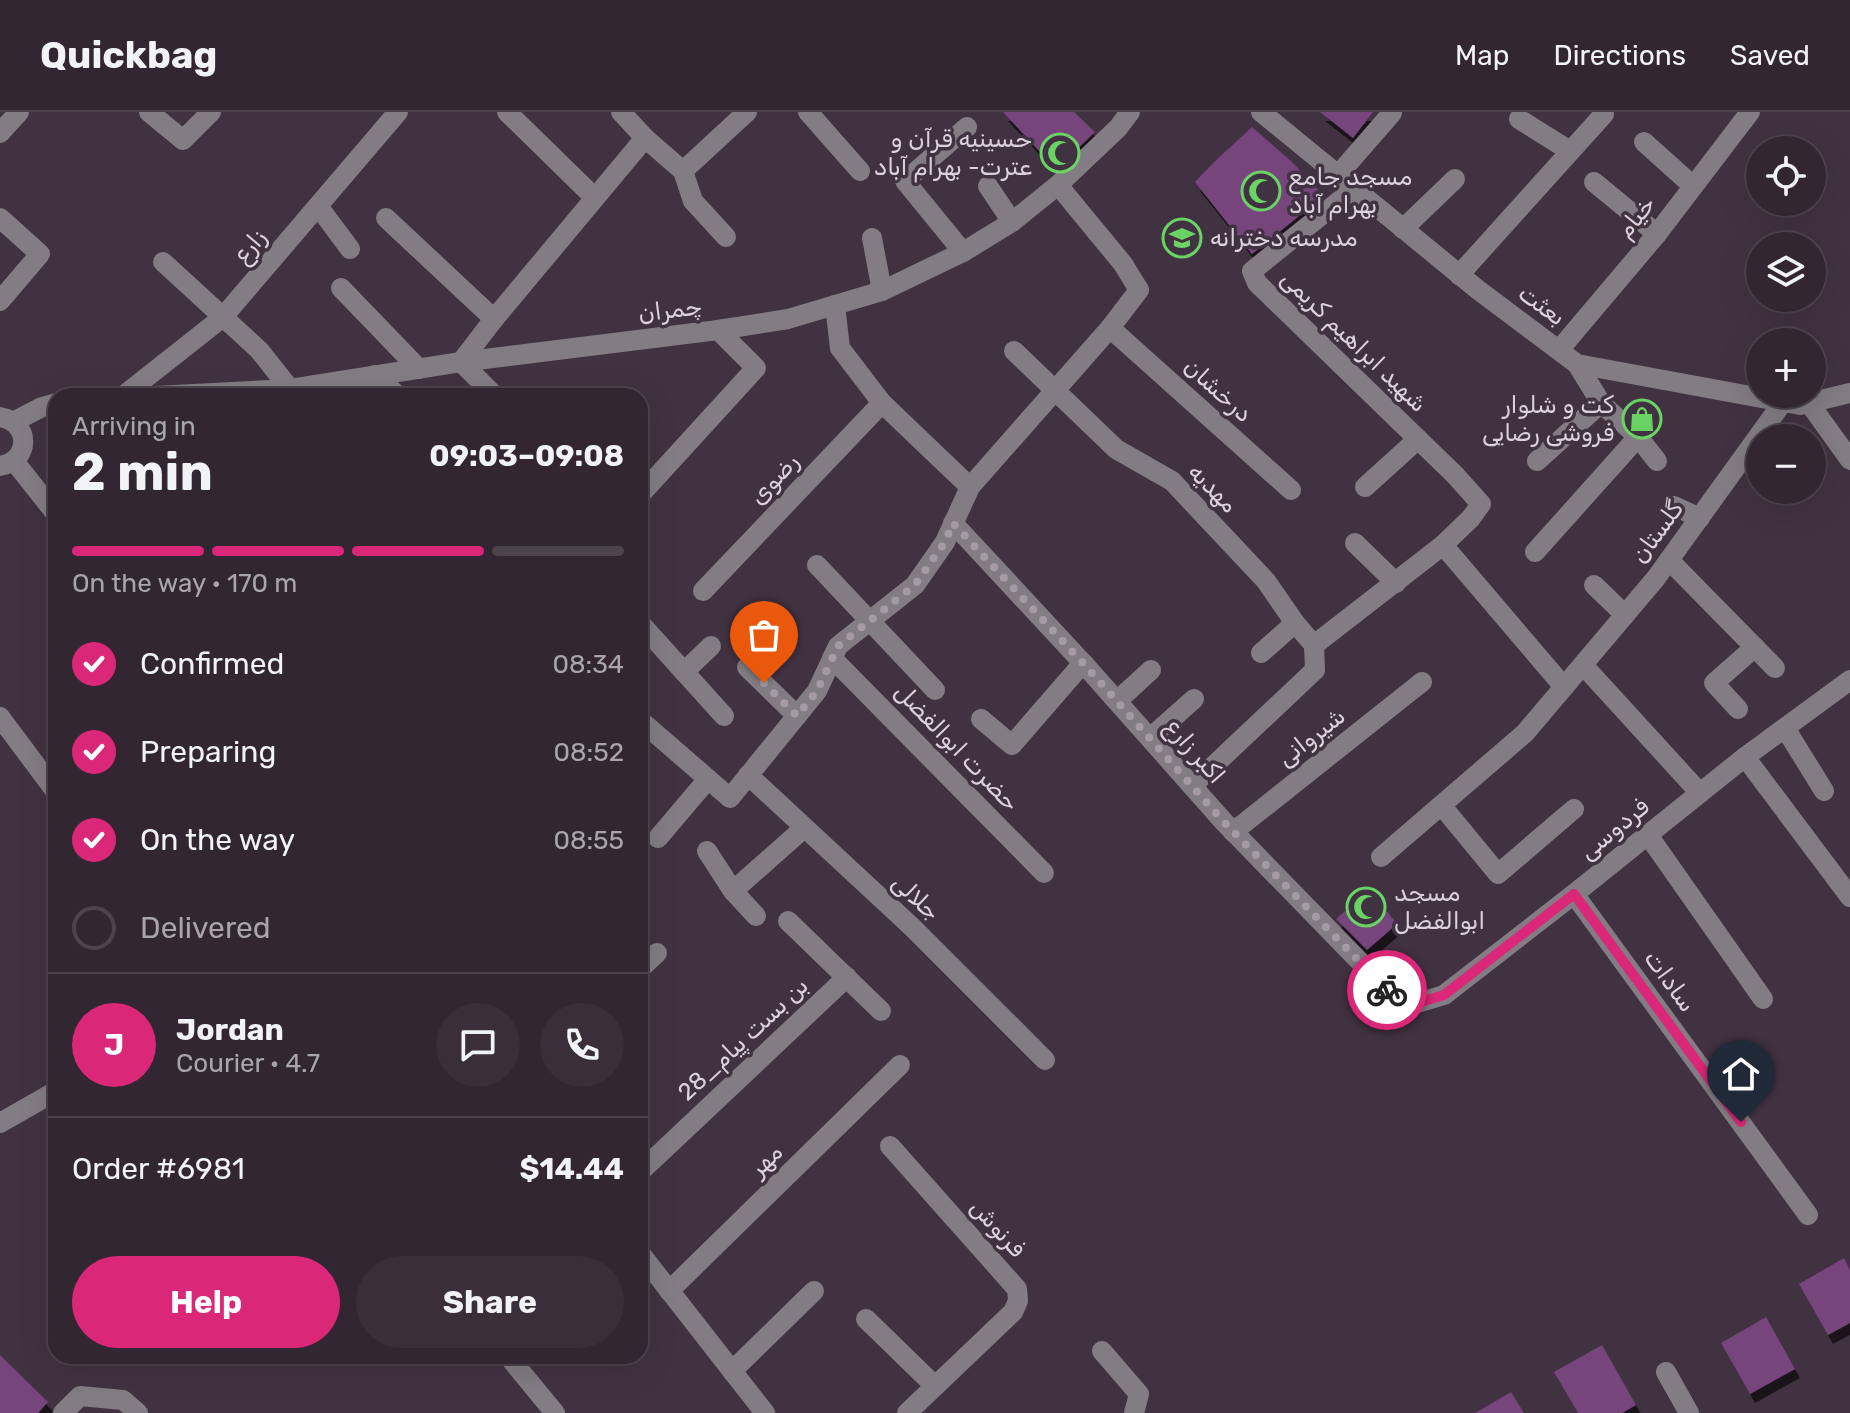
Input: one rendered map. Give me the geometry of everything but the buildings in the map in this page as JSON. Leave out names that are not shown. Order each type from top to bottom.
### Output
[{"type":"street","points":[[0,133],[19,112]]},
{"type":"street","points":[[149,112],[183,140],[211,112]]},
{"type":"street","name":"زارع","points":[[133,388],[223,317],[398,112]]},
{"type":"street","points":[[621,112],[683,171],[693,201],[726,237]]},
{"type":"street","points":[[683,171],[747,112]]},
{"type":"street","points":[[808,112],[860,171]]},
{"type":"street","name":"چمران","points":[[314,388],[461,362],[788,319],[882,291],[963,252],[1012,222],[1058,185],[1118,128],[1130,112]]},
{"type":"street","name":"خیام","points":[[1559,350],[1657,234],[1750,112]]},
{"type":"street","points":[[510,113],[595,198]]},
{"type":"street","points":[[1338,175],[1392,113]]},
{"type":"street","points":[[1459,275],[1604,114]]},
{"type":"street","name":"بعثت","points":[[1276,116],[1354,189],[1459,275],[1577,364],[1746,395]]},
{"type":"street","points":[[1519,119],[1570,151]]},
{"type":"street","points":[[963,252],[905,181],[967,127]]},
{"type":"street","points":[[487,388],[461,362],[645,138]]},
{"type":"street","points":[[1644,142],[1693,186]]},
{"type":"street","points":[[1403,229],[1455,179]]},
{"type":"street","points":[[1594,182],[1657,234]]},
{"type":"street","points":[[648,727],[730,798],[817,691],[838,646],[915,585],[945,542],[970,487],[1110,328],[1139,290],[1123,264],[1058,185]]},
{"type":"street","points":[[988,186],[1012,222]]},
{"type":"street","name":"شهید ابراهیم کریمی","points":[[1354,189],[1252,271],[1257,283],[1481,504],[1443,545]]},
{"type":"street","points":[[318,206],[350,249]]},
{"type":"street","points":[[0,218],[40,254],[0,301]]},
{"type":"street","points":[[386,218],[494,319]]},
{"type":"street","points":[[872,238],[882,291]]},
{"type":"street","points":[[163,262],[259,350],[287,388]]},
{"type":"street","points":[[341,288],[419,369]]},
{"type":"street","points":[[835,305],[840,348],[882,403],[970,487]]},
{"type":"street","name":"درخشان","points":[[1110,328],[1291,490]]},
{"type":"street","points":[[648,486],[756,368],[718,330]]},
{"type":"street","name":"مهدیه","points":[[1014,351],[1116,449],[1172,481],[1266,581],[1314,645]]},
{"type":"street","points":[[1577,364],[1601,403],[1638,437],[1657,461]]},
{"type":"street","points":[[375,375],[389,388]]},
{"type":"street","name":"بعثت","points":[[1826,399],[1850,393]]},
{"type":"street","name":"رضوی","points":[[703,591],[882,403]]},
{"type":"street","points":[[1537,461],[1601,403]]},
{"type":"street","points":[[7,419],[48,405]]},
{"type":"street","name":"گلستان","points":[[1381,857],[1525,733],[1669,560],[1779,408]]},
{"type":"street","points":[[1813,408],[1850,460]]},
{"type":"street","points":[[7,419],[19,427],[24,441],[23,449],[7,464],[48,506]]},
{"type":"street","points":[[1535,552],[1638,437]]},
{"type":"street","points":[[1365,487],[1418,439]]},
{"type":"street","points":[[1674,506],[1700,518]]},
{"type":"street","name":"اکبر زارع","points":[[953,523],[1233,832],[1404,1007]]},
{"type":"street","points":[[1355,543],[1396,583]]},
{"type":"street","points":[[1192,786],[1315,670],[1314,645],[1443,545],[1564,687]]},
{"type":"street","points":[[1669,560],[1775,668]]},
{"type":"street","points":[[817,565],[935,690]]},
{"type":"street","points":[[1594,585],[1625,615]]},
{"type":"street","points":[[1261,653],[1295,623]]},
{"type":"street","points":[[648,632],[724,716]]},
{"type":"street","points":[[684,672],[711,646]]},
{"type":"street","points":[[1738,709],[1714,683],[1755,647]]},
{"type":"street","name":"حضرت ابوالفضل","points":[[832,658],[1044,873]]},
{"type":"street","points":[[981,719],[1012,745],[1083,663]]},
{"type":"street","points":[[1583,665],[1700,793]]},
{"type":"street","points":[[747,667],[797,716]]},
{"type":"street","points":[[1117,701],[1151,670]]},
{"type":"street","name":"فردوسی","points":[[1404,1007],[1444,995],[1745,757],[1850,680]]},
{"type":"street","name":"شیروانی","points":[[1233,832],[1422,682]]},
{"type":"street","points":[[1150,738],[1194,699]]},
{"type":"street","points":[[0,717],[48,781]]},
{"type":"street","points":[[1785,728],[1824,791]]},
{"type":"street","points":[[1745,757],[1850,897]]},
{"type":"street","name":"جلالی","points":[[748,775],[912,927],[1045,1060]]},
{"type":"street","points":[[658,838],[708,779]]},
{"type":"street","points":[[1442,806],[1498,874],[1574,809]]},
{"type":"street","points":[[733,891],[804,828]]},
{"type":"street","points":[[1648,835],[1763,999]]},
{"type":"street","points":[[707,851],[733,891],[756,916]]},
{"type":"street","name":"سادات","points":[[1574,894],[1808,1215]]},
{"type":"street","points":[[788,921],[881,1011]]},
{"type":"street","points":[[648,961],[657,953]]},
{"type":"street","name":"بن بست پیام_28","points":[[648,1164],[847,977]]},
{"type":"street","name":"مهر","points":[[669,1291],[900,1065]]},
{"type":"street","points":[[0,1123],[48,1096]]},
{"type":"street","name":"فرنوش","points":[[890,1146],[1017,1289],[1018,1301],[1013,1312],[907,1413]]},
{"type":"street","points":[[648,1263],[765,1413]]},
{"type":"street","points":[[732,1371],[814,1291]]},
{"type":"street","points":[[866,1319],[935,1386]]},
{"type":"street","points":[[1102,1351],[1139,1394],[1134,1413]]},
{"type":"street","points":[[515,1364],[555,1413]]},
{"type":"street","points":[[1666,1372],[1689,1413]]},
{"type":"street","points":[[63,1413],[80,1396],[123,1400],[138,1413]]},
{"type":"way so far","points":[[764,683],[797,716],[817,691],[838,646],[915,585],[945,542],[953,523],[1224,822],[1387,990]]},
{"type":"place","name":"حسینیه قرآن و عترت- بهرام آباد","points":[[1060,153]]},
{"type":"place","name":"مسجد جامع بهرام آباد","points":[[1261,191]]},
{"type":"place","name":"مدرسه دخترانه","points":[[1182,238]]},
{"type":"place","name":"کت و شلوار فروشی رضایی","points":[[1642,419]]},
{"type":"place","name":"مسجد ابوالفضل","points":[[1366,907]]},
{"type":"route","points":[[1387,990],[1404,1007],[1444,995],[1574,894],[1741,1122]]}]
